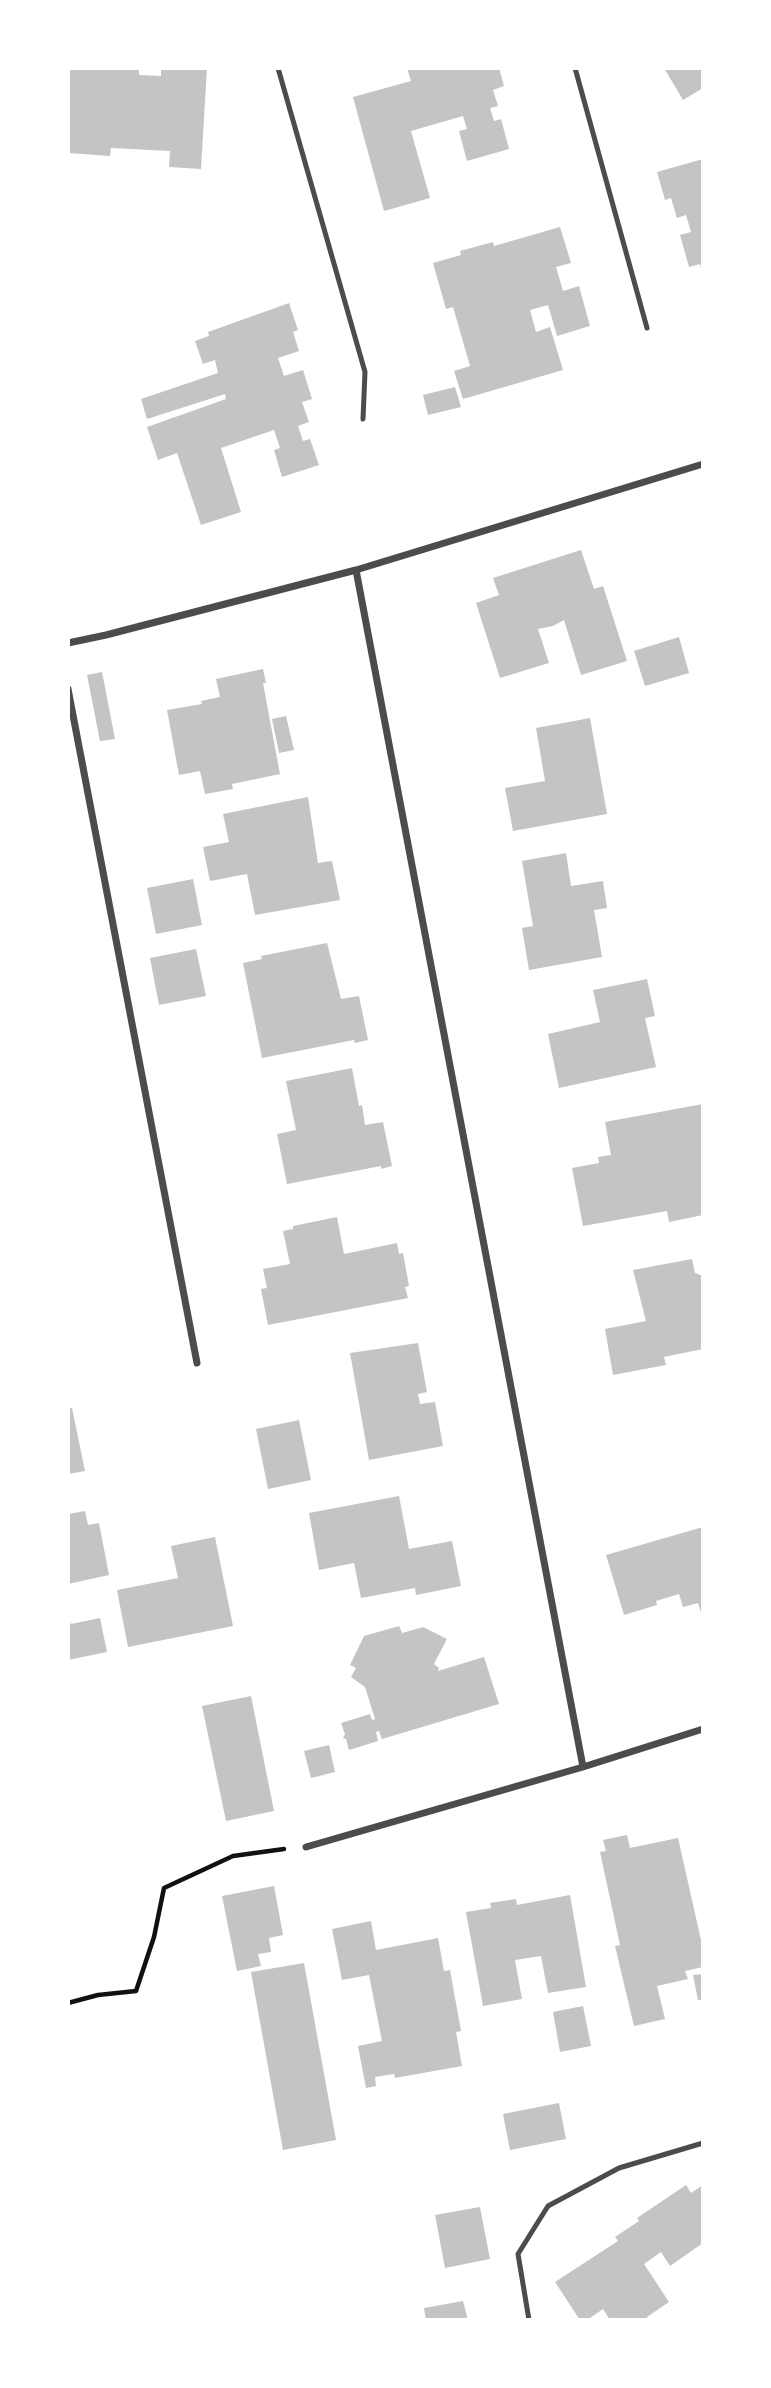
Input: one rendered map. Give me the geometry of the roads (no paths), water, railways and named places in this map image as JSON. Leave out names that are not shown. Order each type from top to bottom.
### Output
[{"type":"street","points":[[68,643],[356,570],[703,464]]},
{"type":"street","points":[[356,570],[583,1767]]},
{"type":"street","points":[[68,689],[197,1363]]},
{"type":"street","points":[[306,1847],[583,1767],[703,1729]]},
{"type":"lane","points":[[278,68],[365,372],[363,419]]},
{"type":"lane","points":[[575,68],[647,328]]},
{"type":"lane","points":[[529,2320],[518,2254],[548,2206],[619,2168],[703,2143]]}]
